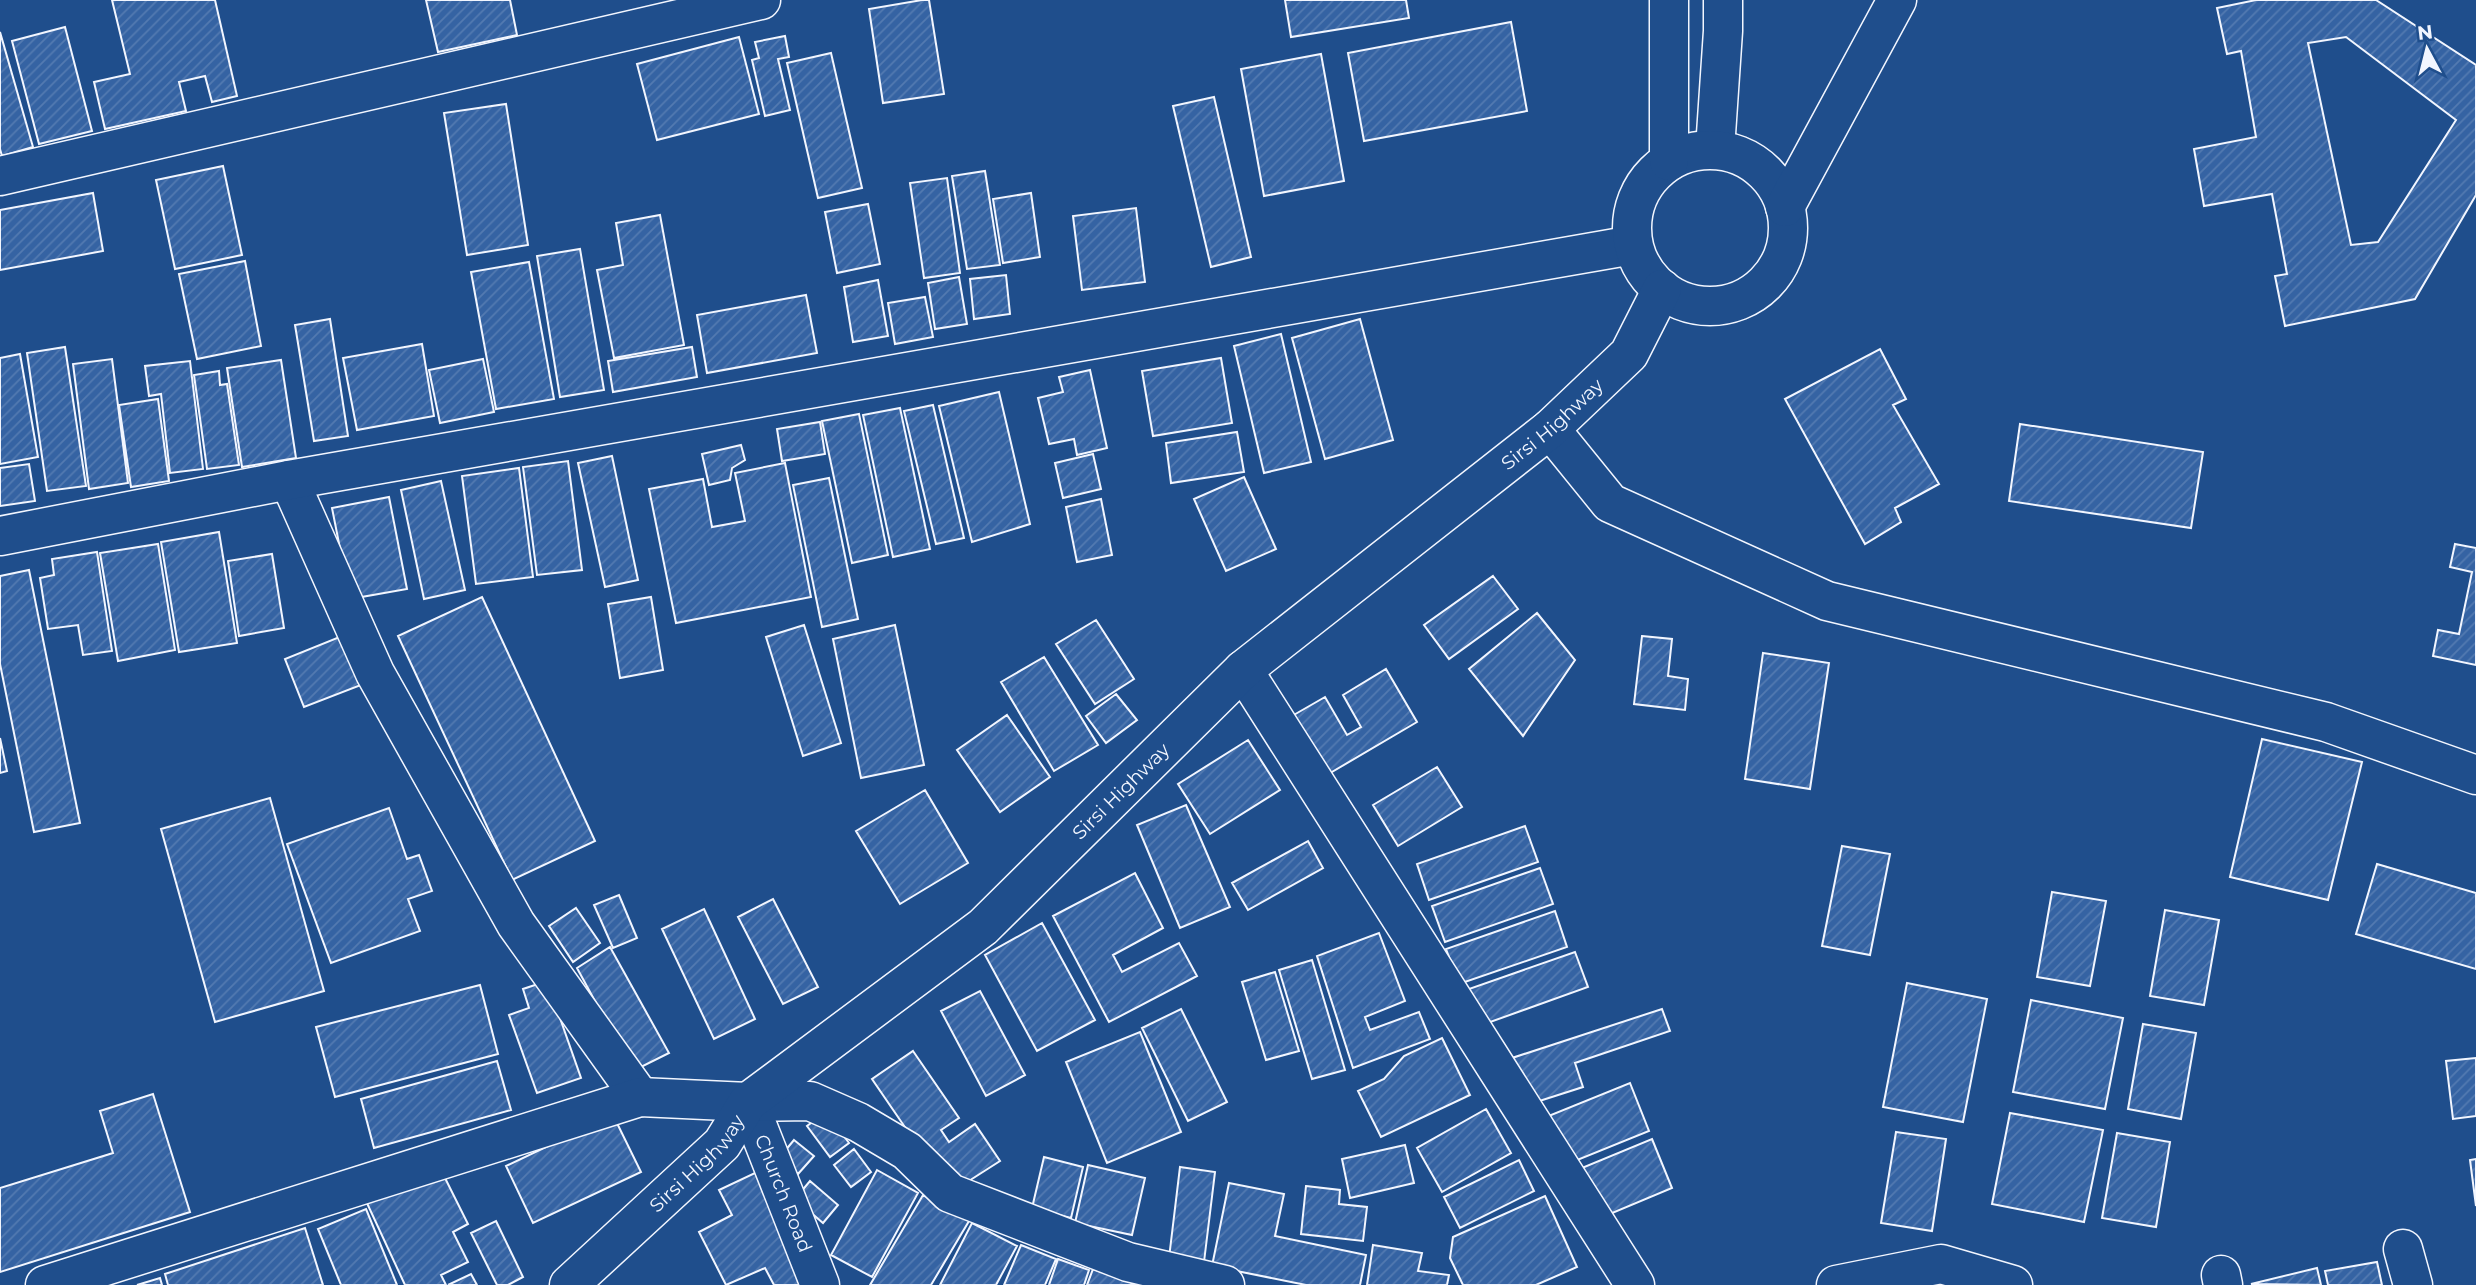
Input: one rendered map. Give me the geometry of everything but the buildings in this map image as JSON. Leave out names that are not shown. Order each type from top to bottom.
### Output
[{"type":"street","points":[[1669,0],[1669,161]]},
{"type":"street","points":[[1715,149],[1723,0]]},
{"type":"street","points":[[1785,206],[1897,0]]},
{"type":"street","points":[[0,176],[755,1]]},
{"type":"street","points":[[1715,149],[1739,155],[1759,167],[1776,184],[1785,206],[1788,230],[1784,255],[1772,276],[1754,292],[1732,303],[1707,306],[1683,301],[1662,289],[1644,269],[1633,245],[1632,221],[1638,197],[1650,177],[1669,161],[1691,152],[1715,149]]},
{"type":"street","points":[[0,536],[289,480],[1633,245]]},
{"type":"street","name":"Sirsi Highway","points":[[569,1285],[722,1144],[748,1102],[983,928],[1243,670],[1550,429],[1629,354],[1662,289]]},
{"type":"street","points":[[1550,429],[1610,503],[1827,601],[2326,722],[2476,775]]},
{"type":"street","points":[[289,480],[375,673],[510,912],[640,1097]]},
{"type":"street","points":[[1243,670],[1635,1285]]},
{"type":"street","points":[[46,1285],[640,1097],[748,1102],[810,1101],[858,1122],[907,1151],[950,1193],[1128,1262],[1225,1285]]},
{"type":"street","name":"Church Road","points":[[748,1102],[820,1285]]},
{"type":"street","points":[[1836,1285],[1941,1264],[2013,1285]]}]
